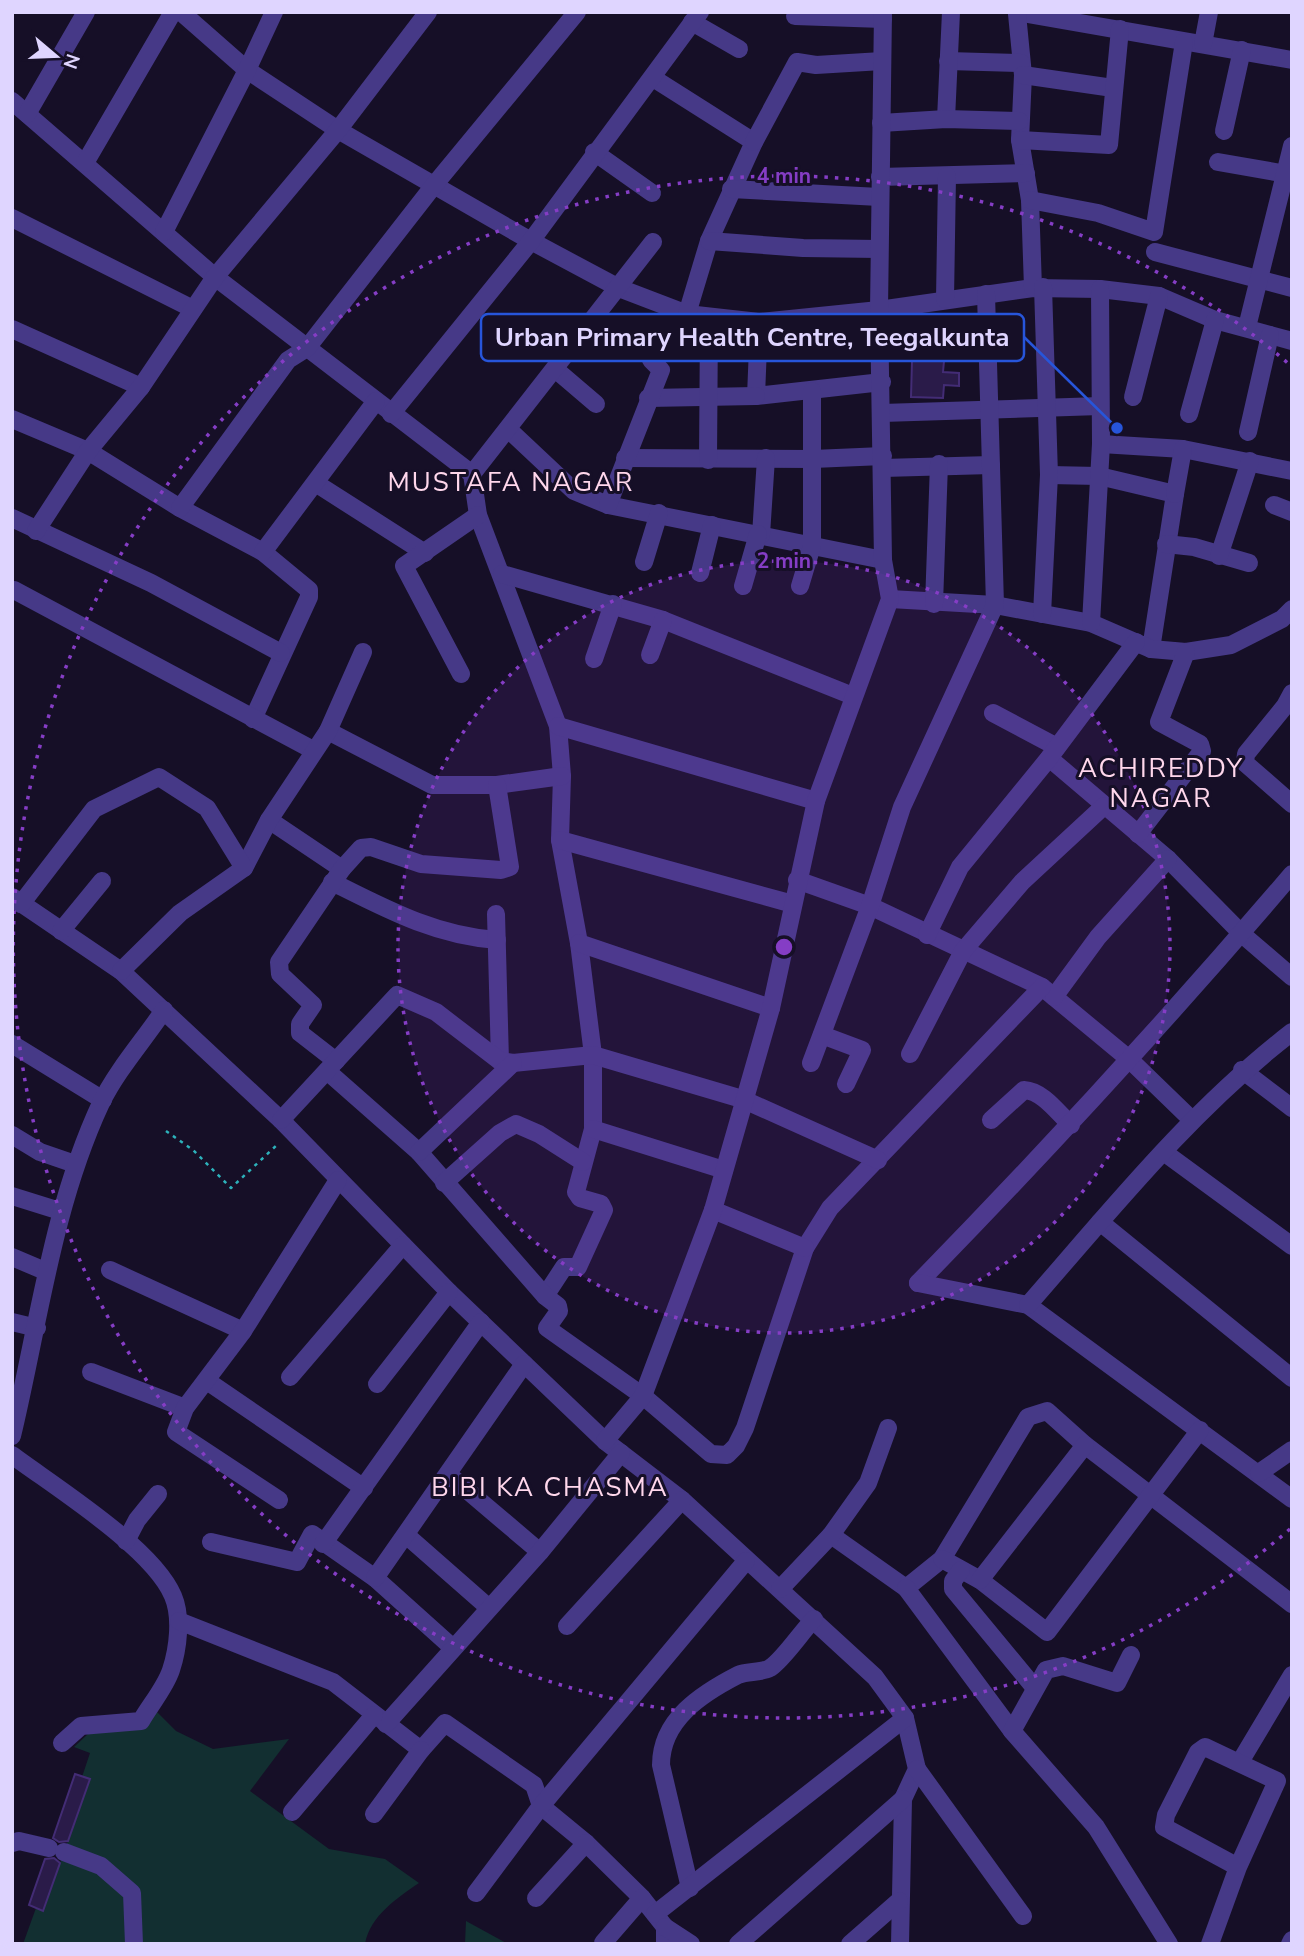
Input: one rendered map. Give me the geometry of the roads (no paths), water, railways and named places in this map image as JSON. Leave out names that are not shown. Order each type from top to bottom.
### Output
[{"type":"street","points":[[27,114],[86,12]]},
{"type":"street","points":[[85,163],[173,12]]},
{"type":"street","points":[[181,12],[247,70],[338,130],[531,242],[619,288],[687,314],[709,319],[759,322],[879,310],[1038,287],[1100,289],[1159,296],[1215,320],[1292,341]]},
{"type":"street","points":[[164,232],[274,12]]},
{"type":"street","points":[[36,531],[88,451],[141,387],[215,277],[338,130],[428,12]]},
{"type":"street","points":[[180,508],[288,360],[307,348],[435,184],[577,12]]},
{"type":"street","points":[[946,119],[951,12]]},
{"type":"street","points":[[1203,44],[1209,12]]},
{"type":"street","points":[[1042,614],[1049,475],[1038,287],[1030,200],[1020,140],[1022,69],[1017,13],[1292,60]]},
{"type":"street","points":[[605,1441],[643,1396],[713,1210],[742,1099],[771,1007],[816,801],[890,600],[883,560],[879,310],[883,15],[795,16]]},
{"type":"street","points":[[391,414],[531,242],[594,152],[653,78],[696,17],[739,49]]},
{"type":"street","points":[[1020,140],[1109,145],[1120,29]]},
{"type":"street","points":[[1030,200],[1098,213],[1154,232],[1184,42]]},
{"type":"street","points":[[1224,131],[1241,50]]},
{"type":"street","points":[[687,314],[709,241],[731,189],[797,62],[816,65],[882,61]]},
{"type":"street","points":[[948,61],[1022,69],[1113,88]]},
{"type":"street","points":[[653,78],[754,142]]},
{"type":"street","points":[[12,101],[215,277],[472,474],[478,515],[558,726],[562,776],[559,840],[579,943],[593,1055],[593,1129],[583,1161],[577,1196],[601,1205],[604,1210],[578,1267],[564,1267],[545,1296]]},
{"type":"street","points":[[881,123],[946,119],[1019,121]]},
{"type":"street","points":[[1247,327],[1292,146]]},
{"type":"street","points":[[594,152],[652,193]]},
{"type":"street","points":[[1218,162],[1287,174]]},
{"type":"street","points":[[880,177],[1026,173]]},
{"type":"street","points":[[945,299],[947,176]]},
{"type":"street","points":[[731,189],[879,197]]},
{"type":"street","points":[[12,218],[193,309]]},
{"type":"street","points":[[709,241],[803,248],[879,248]]},
{"type":"street","points":[[472,474],[653,242]]},
{"type":"street","points":[[1155,252],[1292,288]]},
{"type":"street","points":[[1091,624],[1101,444],[1100,289]]},
{"type":"street","points":[[811,1063],[870,906],[902,807],[995,604],[986,294]]},
{"type":"street","points":[[1133,397],[1159,296]]},
{"type":"street","points":[[708,460],[709,319]]},
{"type":"street","points":[[1189,414],[1215,320]]},
{"type":"street","points":[[756,396],[759,322]]},
{"type":"street","points":[[12,329],[141,387]]},
{"type":"street","points":[[1248,432],[1270,335]]},
{"type":"street","points":[[608,505],[661,370],[660,365],[651,360]]},
{"type":"street","points":[[555,369],[596,404]]},
{"type":"street","points":[[649,398],[708,399],[756,396],[882,382]]},
{"type":"street","points":[[800,586],[812,546],[812,391]]},
{"type":"street","points":[[263,552],[317,484],[376,401]]},
{"type":"street","points":[[882,413],[1100,406]]},
{"type":"street","points":[[12,419],[88,451],[180,508],[263,552],[309,590],[309,597],[253,719]]},
{"type":"street","points":[[508,429],[573,491],[608,505],[659,513],[883,560]]},
{"type":"street","points":[[1101,444],[1183,449],[1292,471]]},
{"type":"street","points":[[927,935],[960,867],[1053,752],[1144,646],[1183,449]]},
{"type":"street","points":[[625,457],[708,460],[813,459],[991,465]]},
{"type":"street","points":[[743,586],[759,534],[766,458]]},
{"type":"street","points":[[1219,556],[1250,461]]},
{"type":"street","points":[[934,604],[939,464]]},
{"type":"street","points":[[1049,475],[1099,476],[1175,494]]},
{"type":"street","points":[[317,484],[425,553]]},
{"type":"street","points":[[1274,505],[1292,512]]},
{"type":"street","points":[[644,562],[659,513]]},
{"type":"street","points":[[461,674],[404,566],[478,515]]},
{"type":"street","points":[[12,517],[36,531],[150,583],[281,653]]},
{"type":"street","points":[[699,573],[712,525]]},
{"type":"street","points":[[1166,544],[1194,547],[1250,563]]},
{"type":"street","points":[[502,574],[663,620],[853,696]]},
{"type":"street","points":[[14,590],[313,750]]},
{"type":"street","points":[[890,600],[934,604],[995,604],[1091,624],[1144,646],[1186,652],[1231,645],[1288,619]]},
{"type":"street","points":[[594,659],[613,604]]},
{"type":"street","points":[[650,655],[663,620]]},
{"type":"street","points":[[121,971],[180,913],[244,868],[269,820],[328,731],[363,652]]},
{"type":"street","points":[[1138,834],[1202,751],[1200,744],[1160,722],[1186,652]]},
{"type":"street","points":[[1290,704],[1245,754],[1245,763],[1292,804]]},
{"type":"street","points":[[993,713],[1053,752],[1104,806],[1168,859],[1243,934],[1292,977]]},
{"type":"street","points":[[558,726],[816,801]]},
{"type":"street","points":[[328,731],[432,785],[497,785],[562,776]]},
{"type":"street","points":[[244,868],[207,808],[159,777],[94,809],[17,901],[121,971],[286,1126],[449,1292],[605,1441],[682,1500],[875,1677],[905,1718],[917,1769],[1023,1916]]},
{"type":"street","points":[[497,785],[512,860],[508,868],[421,864],[371,847],[361,848],[337,876],[284,953],[277,969],[313,1005],[300,1024],[300,1034],[419,1152],[545,1296],[558,1306],[559,1311],[547,1328],[643,1396],[711,1454],[730,1454],[746,1428],[805,1248],[830,1208],[1048,992],[1168,859]]},
{"type":"street","points":[[910,1054],[963,951],[1022,882],[1104,806]]},
{"type":"street","points":[[269,820],[337,876],[400,916],[447,933],[497,940]]},
{"type":"street","points":[[559,840],[793,904]]},
{"type":"street","points":[[1292,874],[1243,934],[1071,1125],[918,1283],[1028,1305],[1292,1499]]},
{"type":"street","points":[[797,880],[870,906],[1048,992],[1129,1059],[1192,1120]]},
{"type":"street","points":[[61,931],[102,881]]},
{"type":"street","points":[[419,1152],[507,1062],[496,914]]},
{"type":"street","points":[[579,943],[771,1007]]},
{"type":"street","points":[[286,1126],[331,1066],[397,995],[436,1012],[507,1062],[593,1055],[742,1099],[878,1160]]},
{"type":"street","points":[[13,1424],[37,1328],[45,1271],[75,1164],[103,1100],[164,1010]]},
{"type":"street","points":[[1028,1305],[1192,1120],[1242,1070],[1292,1032]]},
{"type":"street","points":[[822,1035],[862,1050],[846,1084]]},
{"type":"street","points":[[12,1044],[103,1100]]},
{"type":"street","points":[[1242,1070],[1292,1108]]},
{"type":"street","points":[[991,1121],[1024,1090],[1029,1090],[1040,1095],[1071,1125]]},
{"type":"street","points":[[444,1183],[500,1133],[516,1124],[539,1133],[583,1161]]},
{"type":"street","points":[[593,1129],[724,1170]]},
{"type":"street","points":[[12,1135],[40,1152],[75,1164]]},
{"type":"street","points":[[1165,1153],[1292,1246]]},
{"type":"street","points":[[279,1500],[176,1432],[185,1408],[243,1331],[338,1180]]},
{"type":"street","points":[[12,1196],[60,1211]]},
{"type":"street","points":[[713,1210],[805,1248]]},
{"type":"street","points":[[1100,1222],[1292,1378]]},
{"type":"street","points":[[290,1377],[402,1245]]},
{"type":"street","points":[[12,1256],[45,1271]]},
{"type":"street","points":[[110,1270],[243,1331]]},
{"type":"street","points":[[377,1384],[449,1292]]},
{"type":"street","points":[[323,1544],[481,1321]]},
{"type":"street","points":[[12,1322],[37,1328]]},
{"type":"street","points":[[375,1578],[524,1364]]},
{"type":"street","points":[[91,1372],[185,1408]]},
{"type":"street","points":[[207,1381],[364,1488]]},
{"type":"street","points":[[906,1588],[942,1559],[1028,1417],[1047,1411],[1086,1445],[1292,1604]]},
{"type":"street","points":[[780,1589],[831,1535],[868,1483],[888,1428]]},
{"type":"street","points":[[942,1559],[980,1580],[1047,1632],[1200,1430]]},
{"type":"street","points":[[980,1580],[1086,1445]]},
{"type":"street","points":[[1259,1473],[1292,1450]]},
{"type":"street","points":[[292,1812],[380,1719],[453,1648],[540,1552],[621,1453]]},
{"type":"street","points":[[12,1455],[126,1541],[156,1570],[173,1596],[179,1621],[171,1671],[141,1721],[81,1726],[62,1743]]},
{"type":"street","points":[[448,1474],[540,1552]]},
{"type":"street","points":[[126,1541],[136,1520],[158,1494]]},
{"type":"street","points":[[567,1626],[682,1500]]},
{"type":"street","points":[[211,1542],[297,1562],[312,1534],[375,1578],[453,1648]]},
{"type":"street","points":[[406,1535],[488,1607]]},
{"type":"street","points":[[831,1535],[906,1588],[1012,1731],[1096,1827],[1169,1944]]},
{"type":"street","points":[[476,1893],[541,1807],[746,1561]]},
{"type":"street","points":[[961,1570],[953,1581],[953,1589],[1034,1687]]},
{"type":"street","points":[[690,1888],[661,1765],[661,1746],[670,1725],[695,1704],[740,1674],[770,1668],[814,1619]]},
{"type":"street","points":[[179,1621],[332,1682],[421,1750]]},
{"type":"street","points":[[1012,1731],[1034,1687],[1046,1670],[1063,1666],[1117,1684],[1131,1655]]},
{"type":"street","points":[[1240,1762],[1292,1675]]},
{"type":"street","points":[[662,1928],[690,1888],[905,1718]]},
{"type":"street","points":[[374,1814],[421,1750],[445,1723],[534,1785],[541,1807],[586,1843],[642,1898],[662,1928],[691,1944]]},
{"type":"street","points":[[1210,1944],[1238,1867],[1277,1781],[1209,1748],[1202,1748],[1164,1824],[1171,1833],[1238,1867]]},
{"type":"street","points":[[900,1944],[903,1799],[917,1769]]},
{"type":"street","points":[[738,1944],[903,1799]]},
{"type":"street","points":[[12,1843],[19,1841],[56,1850],[101,1866],[132,1893],[134,1944]]},
{"type":"street","points":[[536,1898],[586,1843]]},
{"type":"street","points":[[603,1943],[642,1898]]},
{"type":"street","points":[[850,1944],[899,1901]]},
{"type":"place","name":"Urban Primary Health Centre, Teegalkunta","points":[[1117,428]]},
{"type":"district","name":"MUSTAFA NAGAR","points":[[511,482]]},
{"type":"district","name":"ACHIREDDY NAGAR","points":[[1161,783]]},
{"type":"district","name":"BIBI KA CHASMA","points":[[550,1487]]}]
